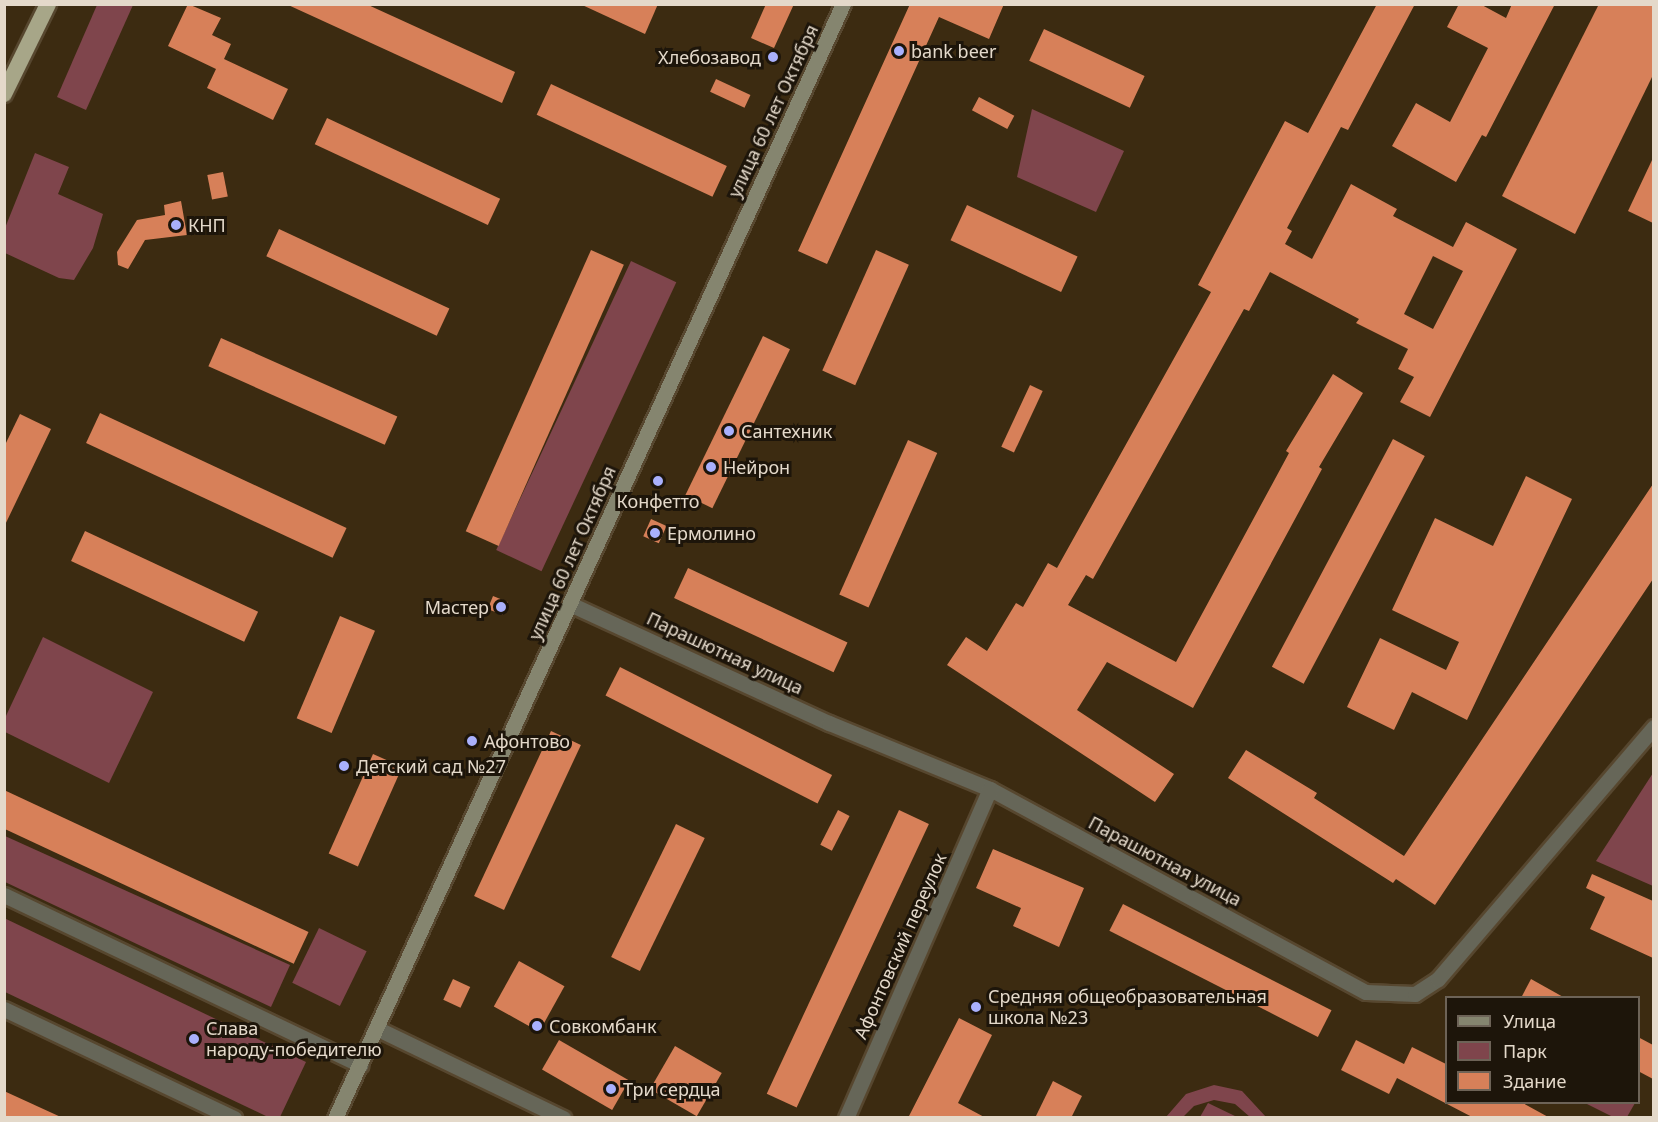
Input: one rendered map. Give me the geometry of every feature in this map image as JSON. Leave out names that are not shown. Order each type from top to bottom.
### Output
[{"type":"highway","points":[[4,94],[48,4]]},
{"type":"main road","name":"улица 60 лет Октября","points":[[335,1118],[843,4]]},
{"type":"street","name":"Парашютная улица","points":[[570,604],[830,723],[990,789],[1366,992],[1415,994],[1438,979],[1489,923],[1653,727]]},
{"type":"street","name":"Афонтовский переулок","points":[[846,1118],[990,789]]},
{"type":"street","points":[[4,895],[360,1065]]},
{"type":"street","points":[[4,1009],[234,1118]]},
{"type":"street","points":[[376,1028],[563,1118]]},
{"type":"green space","points":[[97,5],[133,5],[86,110],[57,97]]},
{"type":"green space","points":[[1032,109],[1124,151],[1096,212],[1017,177]]},
{"type":"green space","points":[[35,153],[69,167],[58,194],[103,214],[93,248],[74,280],[59,278],[5,253],[5,228]]},
{"type":"green space","points":[[631,261],[676,282],[542,571],[496,550]]},
{"type":"green space","points":[[43,637],[153,692],[109,783],[5,732],[5,718]]},
{"type":"green space","points":[[1653,773],[1653,886],[1596,861]]},
{"type":"green space","points":[[5,836],[290,965],[271,1007],[5,882]]},
{"type":"green space","points":[[4,918],[306,1062],[280,1117],[268,1117],[5,992]]},
{"type":"green space","points":[[319,928],[367,951],[340,1006],[292,983]]},
{"type":"green space","points":[[1214,1085],[1242,1091],[1266,1117],[1250,1117],[1235,1104],[1214,1100],[1194,1106],[1183,1117],[1166,1117],[1186,1094]]},
{"type":"green space","points":[[1208,1103],[1237,1117],[1200,1117]]},
{"type":"green space","points":[[1587,1104],[1634,1104],[1627,1117],[1615,1118]]},
{"type":"building","points":[[188,4],[221,18],[212,35],[231,44],[224,59],[288,89],[273,120],[207,88],[216,69],[168,46]]},
{"type":"building","points":[[286,4],[366,4],[515,72],[502,103]]},
{"type":"building","points":[[580,4],[658,4],[645,34]]},
{"type":"building","points":[[766,4],[794,4],[774,48],[751,38]]},
{"type":"building","points":[[910,4],[1004,4],[989,39],[939,17],[827,264],[798,251]]},
{"type":"building","points":[[1377,4],[1415,4],[1348,130],[1341,127],[1287,228],[1292,231],[1285,244],[1312,259],[1351,184],[1397,209],[1393,216],[1453,247],[1466,222],[1517,249],[1430,417],[1400,402],[1414,377],[1398,369],[1408,349],[1356,323],[1359,319],[1270,272],[1249,311],[1244,309],[1093,579],[1086,575],[1068,605],[1176,662],[1289,453],[1286,451],[1333,374],[1363,393],[1319,467],[1322,469],[1193,708],[1107,662],[1077,710],[1174,774],[1155,802],[947,665],[966,637],[987,651],[1016,603],[1023,607],[1048,563],[1057,568],[1211,292],[1198,285],[1285,121],[1308,133]],"holes":[[[1433,256],[1463,271],[1433,329],[1404,314]]]},
{"type":"building","points":[[1459,4],[1480,4],[1506,18],[1512,4],[1555,4],[1486,137],[1482,135],[1456,182],[1392,146],[1416,103],[1450,122],[1488,48],[1447,27]]},
{"type":"building","points":[[1599,4],[1653,4],[1653,75],[1575,234],[1502,196]]},
{"type":"building","points":[[1044,29],[1145,76],[1130,108],[1029,61]]},
{"type":"building","points":[[716,79],[750,95],[745,108],[710,92]]},
{"type":"building","points":[[551,84],[727,166],[712,197],[537,115]]},
{"type":"building","points":[[979,97],[1014,116],[1007,129],[972,110]]},
{"type":"building","points":[[327,118],[500,199],[488,225],[315,144]]},
{"type":"building","points":[[1653,158],[1653,223],[1628,211]]},
{"type":"building","points":[[223,172],[228,197],[212,200],[207,175]]},
{"type":"building","points":[[181,201],[187,235],[145,240],[128,269],[118,265],[117,252],[137,220],[165,215],[164,205]]},
{"type":"building","points":[[967,205],[1078,257],[1061,292],[951,240]]},
{"type":"building","points":[[279,229],[449,308],[437,336],[266,256]]},
{"type":"building","points":[[591,250],[624,265],[499,546],[466,531]]},
{"type":"building","points":[[876,250],[909,265],[855,385],[822,371]]},
{"type":"building","points":[[763,336],[790,349],[712,508],[685,495]]},
{"type":"building","points":[[221,338],[397,417],[385,445],[208,366]]},
{"type":"building","points":[[1030,385],[1043,391],[1014,453],[1001,447]]},
{"type":"building","points":[[100,413],[347,528],[333,558],[86,443]]},
{"type":"building","points":[[20,414],[51,429],[4,527],[4,447]]},
{"type":"building","points":[[1393,439],[1425,456],[1304,684],[1272,667]]},
{"type":"building","points":[[908,440],[937,453],[868,607],[839,594]]},
{"type":"building","points":[[1526,476],[1572,499],[1467,720],[1412,692],[1394,730],[1347,707],[1380,638],[1446,670],[1459,642],[1392,610],[1435,518],[1493,546]]},
{"type":"building","points":[[1653,484],[1653,579],[1435,905],[1396,879],[1393,883],[1228,778],[1246,750],[1317,793],[1314,798],[1404,856]]},
{"type":"building","points":[[651,519],[667,526],[659,543],[643,536]]},
{"type":"building","points":[[85,531],[258,612],[244,642],[71,561]]},
{"type":"building","points":[[688,568],[848,642],[834,672],[674,598]]},
{"type":"building","points":[[493,596],[508,602],[503,615],[488,609]]},
{"type":"building","points":[[340,616],[375,631],[332,733],[297,718]]},
{"type":"building","points":[[620,667],[832,775],[818,804],[605,696]]},
{"type":"building","points":[[551,731],[581,745],[504,910],[474,896]]},
{"type":"building","points":[[373,754],[402,767],[358,867],[329,854]]},
{"type":"building","points":[[4,790],[309,932],[294,964],[4,829]]},
{"type":"building","points":[[838,810],[850,816],[832,851],[820,845]]},
{"type":"building","points":[[899,810],[929,824],[797,1108],[767,1094]]},
{"type":"building","points":[[676,824],[705,838],[640,971],[611,957]]},
{"type":"building","points":[[993,849],[1084,888],[1059,947],[1013,926],[1021,908],[976,888]]},
{"type":"building","points":[[1592,874],[1653,901],[1653,958],[1590,929],[1605,897],[1586,888]]},
{"type":"building","points":[[1123,904],[1331,1010],[1318,1037],[1109,931]]},
{"type":"building","points":[[519,961],[564,986],[539,1032],[494,1006]]},
{"type":"building","points":[[453,979],[470,987],[460,1008],[443,1000]]},
{"type":"building","points":[[1531,979],[1561,996],[1522,996]]},
{"type":"building","points":[[959,1018],[992,1035],[958,1103],[986,1118],[908,1118]]},
{"type":"building","points":[[1640,1038],[1653,1045],[1653,1079],[1640,1072]]},
{"type":"building","points":[[559,1040],[629,1080],[612,1110],[542,1069]]},
{"type":"building","points":[[1356,1040],[1404,1064],[1412,1047],[1445,1064],[1445,1103],[1397,1078],[1389,1094],[1341,1070]]},
{"type":"building","points":[[675,1046],[722,1073],[697,1116],[650,1089]]},
{"type":"building","points":[[1053,1081],[1082,1096],[1071,1118],[1035,1118]]},
{"type":"building","points":[[4,1091],[63,1118],[4,1118]]},
{"type":"building","points":[[1447,1104],[1525,1104],[1550,1118],[1474,1118]]},
{"type":"place","name":"bank beer","points":[[899,51]]},
{"type":"place","name":"Хлебозавод","points":[[773,57]]},
{"type":"place","name":"КНП","points":[[176,225]]},
{"type":"place","name":"Сантехник","points":[[729,431]]},
{"type":"place","name":"Нейрон","points":[[711,467]]},
{"type":"place","name":"Конфетто","points":[[658,481]]},
{"type":"place","name":"Ермолино","points":[[655,533]]},
{"type":"place","name":"Мастер","points":[[501,607]]},
{"type":"place","name":"Афонтово","points":[[472,741]]},
{"type":"place","name":"Детский сад №27","points":[[344,766]]},
{"type":"place","name":"Средняя общеобразовательная школа №23","points":[[976,1007]]},
{"type":"place","name":"Совкомбанк","points":[[537,1026]]},
{"type":"place","name":"Слава народу-победителю","points":[[194,1039]]},
{"type":"place","name":"Три сердца","points":[[611,1089]]}]
